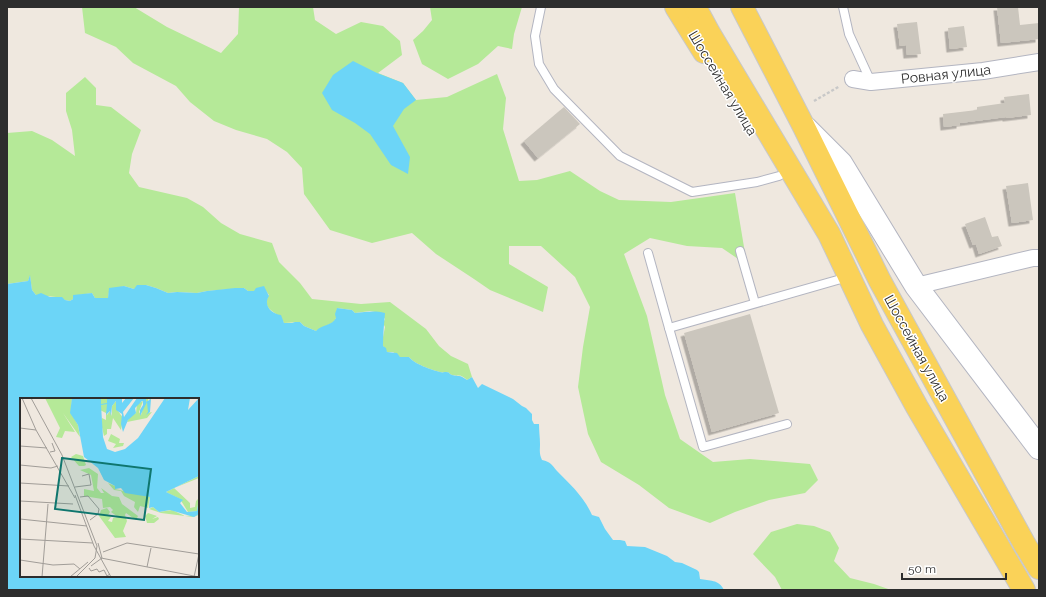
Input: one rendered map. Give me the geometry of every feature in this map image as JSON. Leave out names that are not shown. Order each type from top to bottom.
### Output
[{"type":"main road","name":"Шоссейная улица","points":[[676,7],[779,176],[800,206],[829,234]]},
{"type":"main road","name":"Шоссейная улица","points":[[695,7],[829,234],[872,325],[916,407],[1024,590]]},
{"type":"main road","name":"Шоссейная улица","points":[[742,7],[803,125],[880,281],[1039,568]]},
{"type":"main road","name":"Шоссейная улица","points":[[803,125],[841,163],[916,286],[1039,448]]},
{"type":"street","name":"Ровная улица","points":[[853,79],[871,82],[983,71],[1039,62]]},
{"type":"street","points":[[916,286],[1033,258],[1039,258]]},
{"type":"lane","points":[[541,7],[535,36],[539,64],[554,89],[620,156],[692,192],[757,182],[779,176]]},
{"type":"lane","points":[[843,7],[849,34],[871,82]]},
{"type":"lane","points":[[740,251],[755,303]]},
{"type":"lane","points":[[648,253],[703,447],[787,424]]},
{"type":"lane","points":[[669,328],[849,276]]},
{"type":"path","points":[[814,101],[827,94]]},
{"type":"green space","points":[[82,7],[134,7],[167,27],[221,53],[238,34],[239,7],[313,7],[315,20],[336,34],[361,22],[383,26],[400,41],[402,55],[378,73],[403,83],[416,100],[447,97],[497,74],[506,98],[503,129],[519,181],[537,180],[570,171],[600,191],[619,200],[671,202],[735,193],[747,265],[722,248],[687,246],[650,238],[624,254],[647,316],[665,395],[680,439],[713,462],[750,459],[810,464],[818,480],[805,493],[769,500],[710,523],[669,508],[639,485],[601,462],[588,434],[578,387],[590,307],[575,277],[541,246],[509,246],[509,264],[548,287],[543,312],[490,290],[436,254],[412,233],[372,243],[330,230],[304,194],[302,168],[287,152],[267,139],[236,130],[214,121],[190,102],[176,86],[133,63],[116,47],[85,33]]},
{"type":"green space","points":[[430,7],[522,7],[514,34],[512,49],[498,46],[478,64],[448,79],[422,64],[413,40],[432,20]]},
{"type":"green space","points":[[85,77],[96,88],[96,105],[111,107],[141,130],[132,154],[129,173],[139,187],[187,198],[203,207],[221,223],[240,234],[272,243],[279,262],[300,283],[312,299],[361,304],[390,302],[426,329],[439,346],[451,356],[468,364],[472,377],[467,380],[461,376],[452,375],[448,372],[428,368],[411,360],[409,357],[400,357],[393,352],[387,352],[383,346],[385,327],[383,323],[385,319],[380,312],[370,311],[355,313],[352,310],[337,308],[334,322],[316,331],[304,326],[300,322],[284,323],[281,318],[267,306],[267,299],[269,295],[266,291],[248,291],[244,288],[197,293],[168,293],[146,285],[134,289],[124,286],[109,292],[108,298],[95,298],[92,293],[73,296],[73,299],[70,301],[56,297],[36,295],[32,290],[30,276],[28,281],[7,284],[7,133],[32,131],[52,140],[75,156],[72,130],[66,111],[66,93]]},
{"type":"green space","points":[[797,524],[814,526],[830,532],[839,548],[834,561],[850,578],[891,590],[782,590],[775,577],[753,554],[771,532]]},
{"type":"water","points":[[353,61],[377,73],[403,83],[416,100],[404,109],[393,126],[410,157],[408,174],[391,165],[370,134],[355,123],[332,110],[322,93],[333,75]]},
{"type":"water","points":[[30,275],[32,290],[36,295],[41,293],[50,297],[62,297],[65,300],[70,301],[73,299],[73,295],[92,293],[95,298],[108,298],[109,288],[124,286],[134,289],[137,285],[146,285],[168,293],[197,293],[235,288],[244,288],[248,291],[254,291],[256,288],[264,286],[269,296],[267,303],[269,308],[274,313],[281,315],[284,323],[300,322],[304,326],[316,331],[334,321],[336,318],[335,314],[337,308],[352,310],[355,313],[374,311],[385,313],[383,346],[386,348],[387,352],[397,353],[400,357],[409,357],[411,360],[428,368],[459,376],[467,380],[472,377],[478,388],[482,384],[513,399],[526,408],[532,414],[534,424],[539,424],[540,456],[542,460],[551,464],[576,491],[589,508],[592,515],[599,517],[613,540],[625,541],[627,546],[645,547],[667,556],[675,562],[682,563],[697,570],[699,572],[700,579],[717,582],[724,590],[7,590],[7,284],[28,281]]},
{"type":"building","points":[[997,7],[1018,7],[1020,25],[1039,23],[1039,39],[1001,43]]},
{"type":"building","points":[[917,22],[921,54],[907,55],[906,45],[900,46],[897,24]]},
{"type":"building","points":[[964,26],[967,47],[950,49],[948,28]]},
{"type":"building","points":[[1029,94],[1031,115],[960,123],[960,125],[944,127],[943,114],[977,110],[977,107],[1005,103],[1004,97]]},
{"type":"building","points":[[564,107],[580,124],[538,158],[524,141]]},
{"type":"building","points":[[1028,183],[1033,220],[1012,223],[1006,186]]},
{"type":"building","points":[[985,217],[992,237],[998,236],[1002,246],[979,254],[976,244],[973,245],[965,224]]},
{"type":"building","points":[[750,314],[779,413],[712,432],[684,333]]}]
